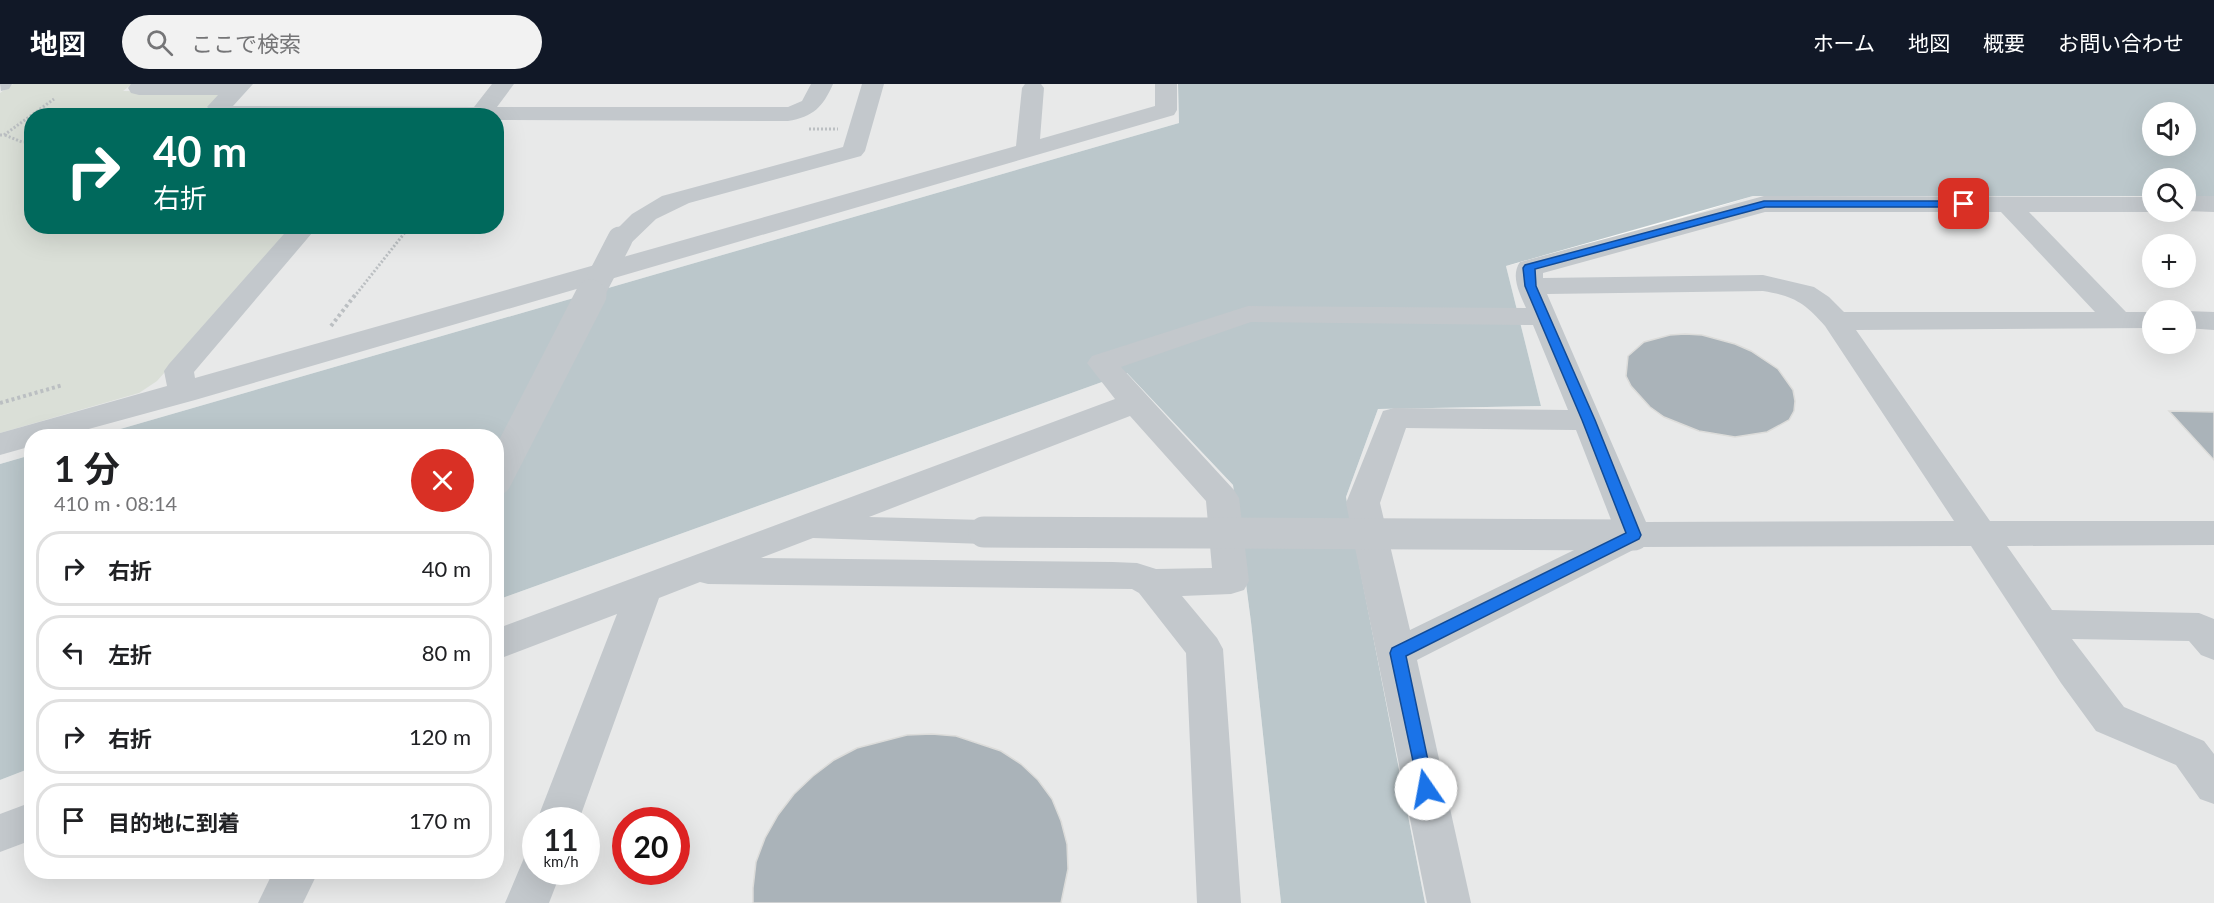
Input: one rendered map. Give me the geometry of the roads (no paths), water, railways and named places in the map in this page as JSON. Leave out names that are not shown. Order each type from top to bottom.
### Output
[{"type":"street","points":[[485,108],[503,84]]},
{"type":"street","points":[[504,113],[801,113],[814,103],[822,84]]},
{"type":"street","points":[[504,464],[620,239],[637,220],[664,203],[853,151],[873,84]]},
{"type":"street","points":[[54,429],[1166,110],[1166,84]]},
{"type":"street","points":[[139,88],[240,86]]},
{"type":"street","points":[[220,108],[218,107],[240,86]]},
{"type":"street","points":[[1027,150],[1033,88]]},
{"type":"street","points":[[1634,535],[1588,420],[1530,286],[1529,268],[1764,204],[2142,204]]},
{"type":"street","points":[[2008,204],[2118,320]]},
{"type":"street","points":[[2196,204],[2214,204]]},
{"type":"street","points":[[184,393],[179,371],[297,234]]},
{"type":"street","points":[[1530,286],[1763,283],[1798,288],[1818,299],[1836,321],[1978,534],[2110,719],[2202,753],[2214,786]]},
{"type":"street","points":[[691,571],[1113,574],[1137,576],[1152,583],[1231,581],[1222,498],[1102,363],[1248,314],[1544,317]]},
{"type":"street","points":[[1836,321],[2142,320]]},
{"type":"street","points":[[504,642],[1136,403]]},
{"type":"street","points":[[1449,903],[1363,503],[1394,418],[1588,420]]},
{"type":"street","points":[[0,444],[24,437]]},
{"type":"street","points":[[802,528],[984,532],[1634,535],[2214,533]]},
{"type":"street","points":[[1397,653],[1634,535]]},
{"type":"street","points":[[1152,583],[1204,649],[1219,903]]},
{"type":"street","points":[[563,807],[644,589]]},
{"type":"street","points":[[2041,624],[2199,627],[2214,645]]},
{"type":"street","points":[[0,833],[24,824]]},
{"type":"street","points":[[280,903],[292,879]]},
{"type":"street","points":[[527,903],[534,885]]}]
